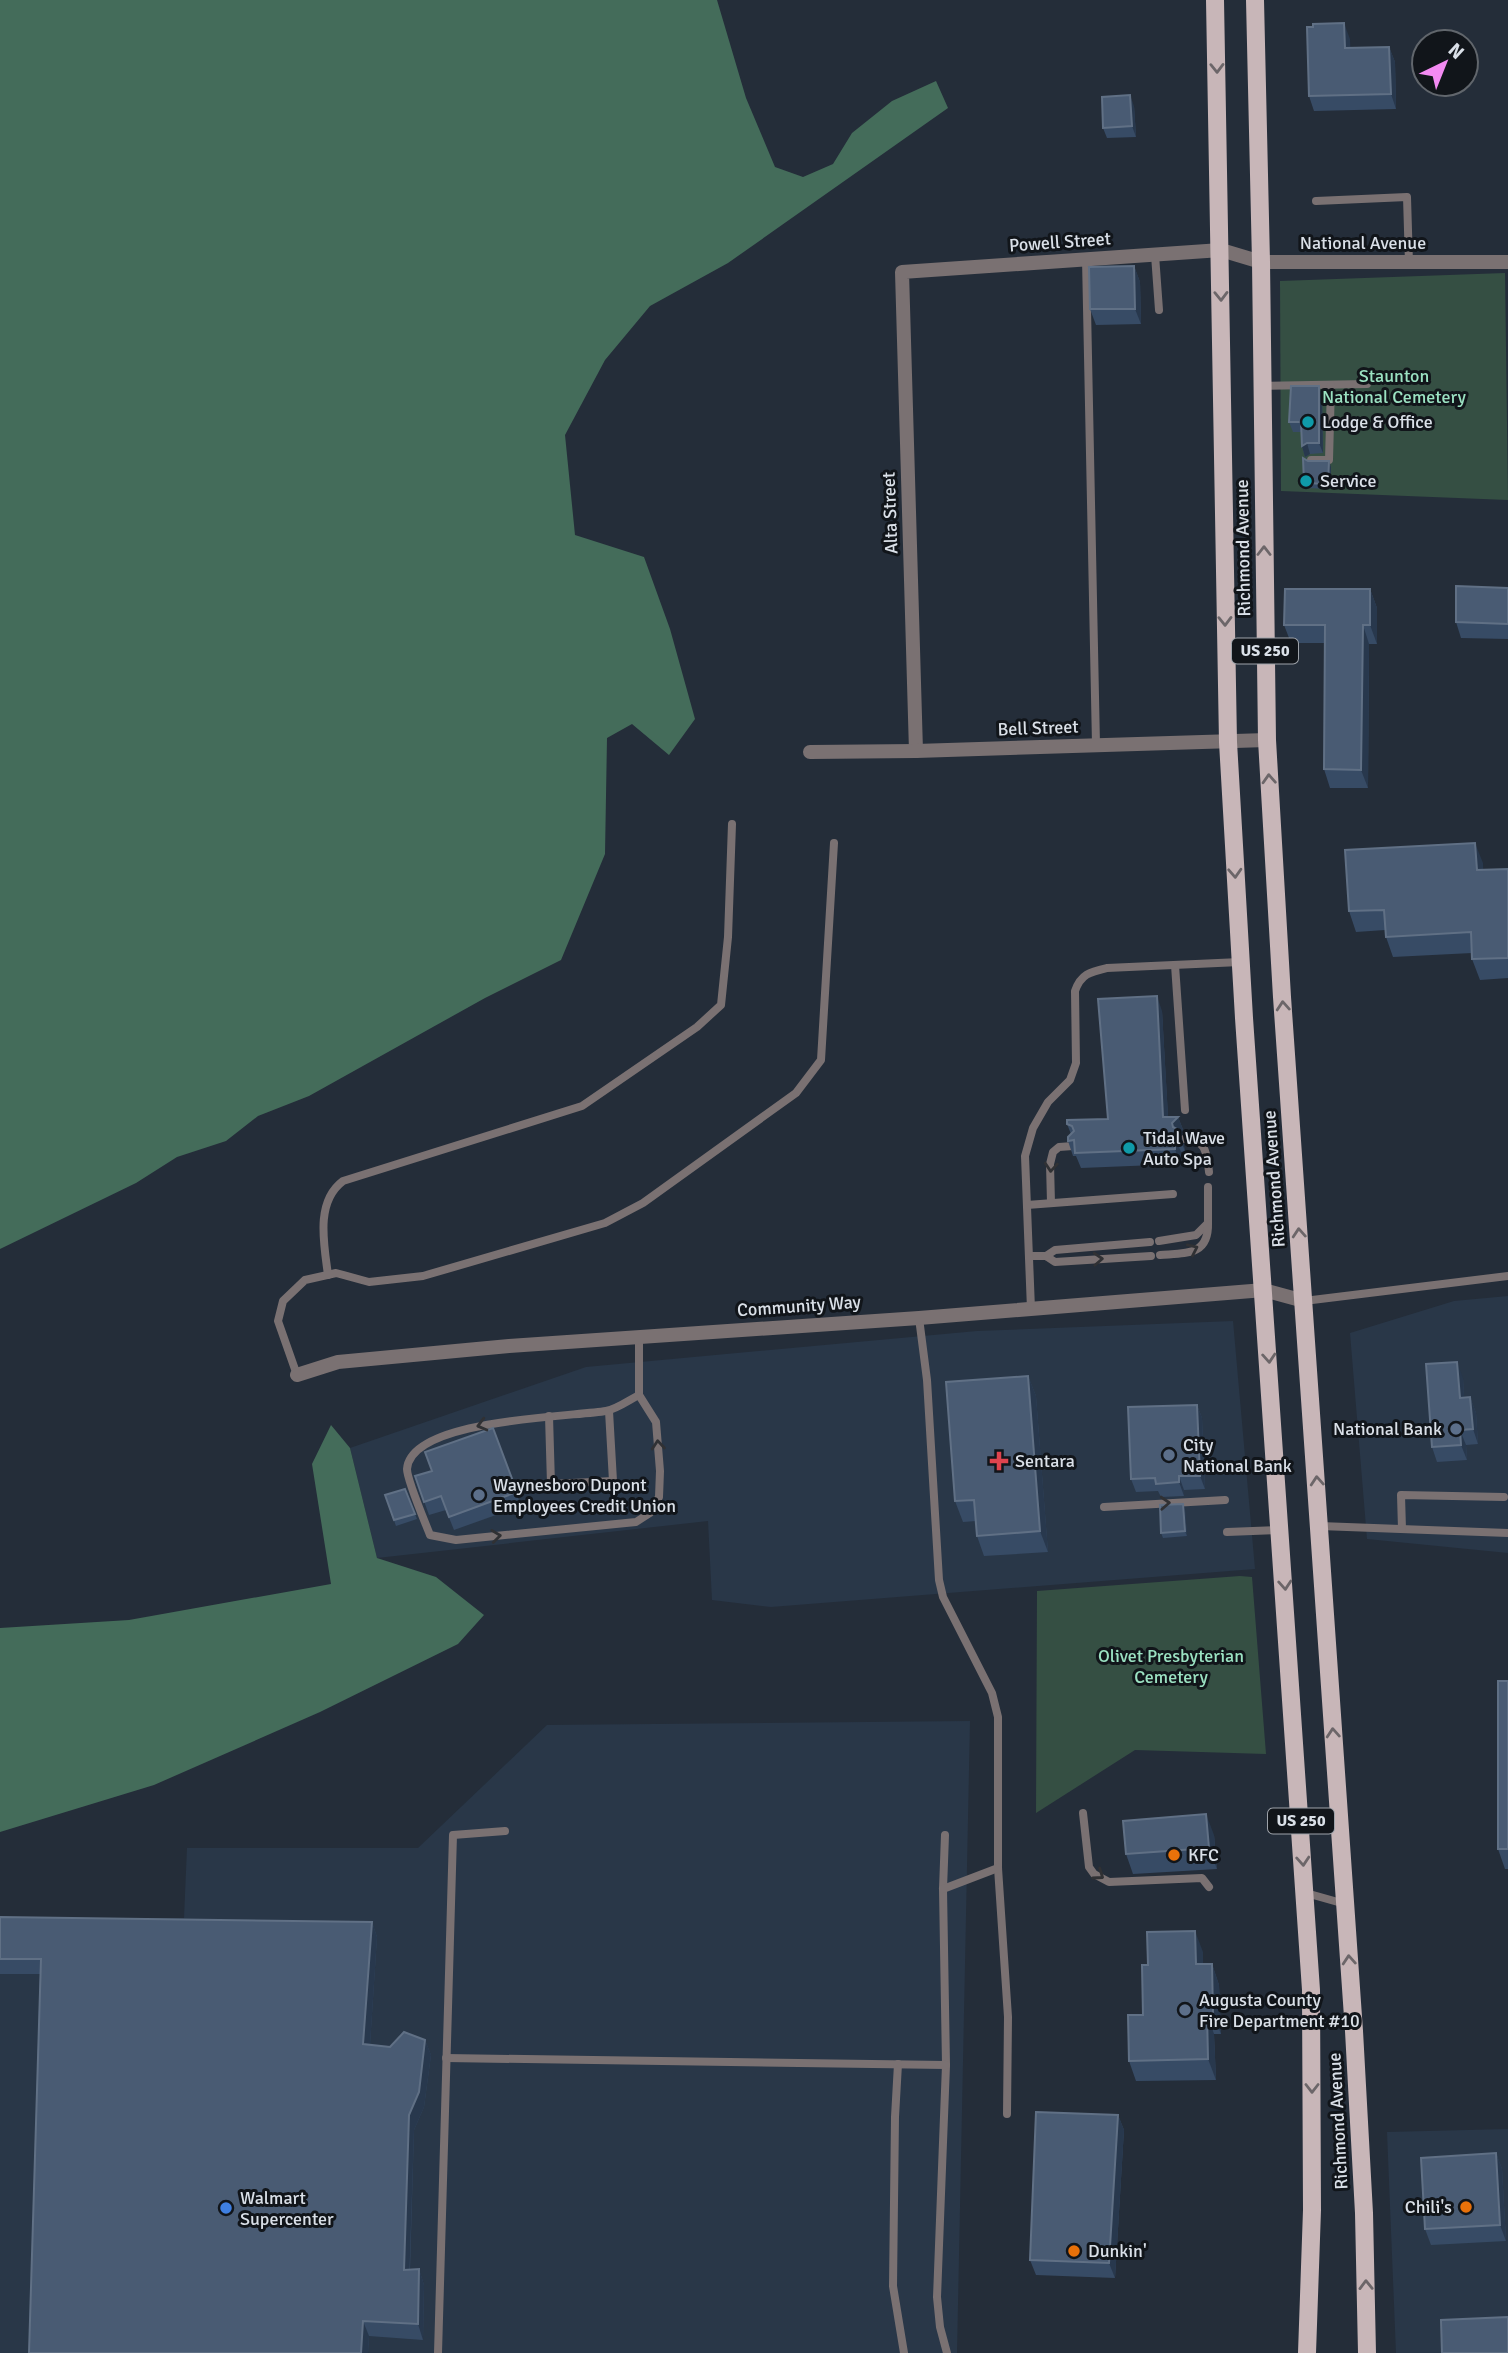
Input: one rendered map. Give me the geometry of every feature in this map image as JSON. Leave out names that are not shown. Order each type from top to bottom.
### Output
[{"type":"main road","name":"Richmond Avenue","points":[[1215,0],[1228,741],[1240,962],[1311,1990],[1312,2210],[1307,2353]]},
{"type":"main road","name":"Richmond Avenue","points":[[1255,0],[1267,740],[1282,997],[1362,2165],[1367,2353]]},
{"type":"street","name":"Powell Street","points":[[902,272],[1221,250]]},
{"type":"street","name":"National Avenue","points":[[1221,250],[1261,262],[1508,262]]},
{"type":"street","name":"Alta Street","points":[[902,272],[916,751]]},
{"type":"street","name":"Bell Street","points":[[810,752],[1267,740]]},
{"type":"street","name":"Community Way","points":[[296,1375],[338,1362],[1264,1290],[1304,1301]]},
{"type":"lane","points":[[1316,201],[1407,197],[1409,263]]},
{"type":"lane","points":[[1155,255],[1159,310]]},
{"type":"lane","points":[[1086,259],[1096,745]]},
{"type":"lane","points":[[1262,386],[1367,384]]},
{"type":"lane","points":[[1311,460],[1329,460],[1331,385]]},
{"type":"lane","points":[[328,1275],[324,1240],[325,1211],[331,1190],[343,1181],[582,1106],[697,1027],[721,1004],[728,937],[732,824]]},
{"type":"lane","points":[[296,1375],[278,1321],[283,1301],[305,1280],[336,1273],[369,1282],[423,1276],[605,1223],[643,1203],[796,1093],[821,1060],[834,843]]},
{"type":"lane","points":[[1031,1309],[1025,1156],[1032,1128],[1048,1102],[1070,1080],[1076,1063],[1075,991],[1079,980],[1092,972],[1107,968],[1240,962]]},
{"type":"lane","points":[[1175,965],[1185,1110]]},
{"type":"lane","points":[[1184,1139],[1194,1138],[1201,1142],[1207,1152],[1209,1172]]},
{"type":"lane","points":[[1051,1203],[1050,1164],[1053,1152],[1059,1147],[1073,1146]]},
{"type":"lane","points":[[1046,1256],[1055,1262],[1192,1252],[1200,1247],[1208,1236],[1208,1187]]},
{"type":"lane","points":[[1027,1205],[1173,1194]]},
{"type":"lane","points":[[1029,1256],[1046,1256],[1055,1250],[1155,1242],[1196,1235],[1208,1223]]},
{"type":"lane","points":[[1304,1301],[1508,1276]]},
{"type":"lane","points":[[919,1318],[927,1380],[943,1597],[992,1693],[998,1717],[998,1868],[1008,2017],[1007,2114]]},
{"type":"lane","points":[[639,1337],[639,1395],[656,1422],[660,1471],[659,1497],[650,1513],[636,1522],[456,1540],[430,1535],[407,1471],[410,1458],[423,1447],[453,1433],[489,1422],[609,1411],[639,1395]]},
{"type":"lane","points":[[549,1416],[551,1484],[613,1481],[609,1411]]},
{"type":"lane","points":[[1402,1529],[1401,1495],[1504,1497]]},
{"type":"lane","points":[[1104,1507],[1225,1500]]},
{"type":"lane","points":[[1320,1526],[1508,1534]]},
{"type":"lane","points":[[1227,1532],[1281,1530]]},
{"type":"lane","points":[[1083,1813],[1088,1867],[1101,1879],[1109,1882],[1202,1878],[1209,1887]]},
{"type":"lane","points":[[438,2353],[453,1835],[505,1831]]},
{"type":"lane","points":[[945,1835],[943,1889],[946,2065],[937,2297],[940,2327],[947,2353]]},
{"type":"lane","points":[[943,1889],[998,1868]]},
{"type":"lane","points":[[1306,1893],[1345,1904]]},
{"type":"lane","points":[[446,2058],[946,2065]]},
{"type":"lane","points":[[898,2064],[893,2286],[904,2353]]},
{"type":"shaded area","points":[[1508,1296],[1508,1553],[1367,1539],[1350,1333],[1454,1301]]},
{"type":"shaded area","points":[[1233,1321],[1255,1569],[771,1607],[712,1600],[708,1521],[377,1558],[350,1448],[586,1367],[977,1331]]},
{"type":"shaded area","points":[[970,1721],[957,2353],[0,2353],[0,1918],[184,1918],[187,1848],[418,1848],[547,1725]]},
{"type":"shaded area","points":[[1508,2129],[1508,2353],[1396,2353],[1387,2132]]},
{"type":"green space","points":[[0,0],[717,0],[746,98],[775,167],[803,177],[833,164],[852,133],[892,101],[936,81],[948,108],[728,263],[650,306],[605,360],[565,435],[575,535],[644,557],[670,629],[695,719],[669,755],[632,724],[607,738],[605,854],[561,960],[485,998],[309,1096],[258,1116],[226,1141],[177,1157],[136,1183],[0,1249]]},
{"type":"green space","name":"Staunton National Cemetery","points":[[1505,273],[1508,500],[1281,491],[1280,281]]},
{"type":"green space","points":[[331,1425],[350,1448],[377,1558],[436,1577],[484,1615],[458,1644],[320,1712],[154,1785],[0,1832],[0,1628],[129,1620],[331,1584],[312,1464]]},
{"type":"green space","name":"Olivet Presbyterian Cemetery","points":[[1252,1577],[1266,1754],[1135,1750],[1036,1813],[1037,1591]]},
{"type":"building","points":[[1344,23],[1345,48],[1389,47],[1391,94],[1309,96],[1307,27],[1313,27],[1313,24]]},
{"type":"building","points":[[1130,95],[1132,126],[1103,128],[1102,97]]},
{"type":"building","points":[[1134,266],[1135,309],[1090,309],[1089,267]]},
{"type":"building","name":"Lodge & Office","points":[[1291,386],[1319,386],[1319,443],[1302,446],[1301,422],[1289,422]]},
{"type":"building","points":[[1303,458],[1308,461],[1329,461],[1328,484],[1304,483]]},
{"type":"building","points":[[1456,586],[1508,588],[1508,624],[1456,622]]},
{"type":"building","points":[[1285,589],[1370,589],[1370,625],[1363,625],[1361,770],[1324,769],[1325,625],[1284,625]]},
{"type":"building","points":[[1475,843],[1477,870],[1508,869],[1508,958],[1472,959],[1471,932],[1386,937],[1384,910],[1349,911],[1345,850]]},
{"type":"building","points":[[1157,996],[1163,1117],[1178,1117],[1172,1123],[1173,1127],[1179,1130],[1179,1136],[1175,1137],[1175,1149],[1075,1153],[1074,1140],[1068,1141],[1074,1131],[1072,1126],[1067,1124],[1067,1120],[1108,1119],[1098,999]]},
{"type":"building","name":"National Bank","points":[[1457,1362],[1460,1398],[1470,1397],[1473,1429],[1460,1430],[1461,1445],[1432,1447],[1426,1364]]},
{"type":"building","name":"Sentara","points":[[1028,1376],[1040,1531],[977,1536],[974,1500],[955,1501],[946,1382]]},
{"type":"building","name":"City National Bank","points":[[1197,1405],[1200,1476],[1179,1476],[1179,1482],[1156,1484],[1155,1478],[1131,1479],[1128,1407]]},
{"type":"building","name":"Waynesboro Dupont Employees Credit Union","points":[[493,1428],[517,1492],[449,1517],[441,1496],[424,1502],[415,1476],[432,1471],[425,1452]]},
{"type":"building","points":[[405,1489],[415,1514],[394,1520],[385,1495]]},
{"type":"building","points":[[1183,1504],[1185,1531],[1161,1533],[1160,1505]]},
{"type":"building","points":[[1498,1681],[1508,1681],[1508,1849],[1498,1849]]},
{"type":"building","points":[[1206,1814],[1209,1848],[1126,1854],[1123,1821]]},
{"type":"building","name":"Walmart Supercenter","points":[[0,1917],[372,1922],[363,2044],[390,2047],[404,2032],[425,2040],[419,2092],[409,2115],[404,2270],[419,2269],[418,2324],[363,2321],[361,2353],[29,2353],[41,1959],[0,1959]]},
{"type":"building","name":"Augusta County Fire Department #10","points":[[1195,1931],[1196,1964],[1212,1964],[1213,2013],[1207,2013],[1208,2059],[1129,2061],[1128,2015],[1143,2015],[1142,1965],[1148,1965],[1147,1932]]},
{"type":"building","points":[[1036,2112],[1118,2115],[1109,2263],[1030,2260]]},
{"type":"building","name":"Chili's","points":[[1496,2153],[1500,2225],[1425,2229],[1421,2158]]},
{"type":"building","points":[[1508,2317],[1508,2353],[1442,2353],[1441,2320]]},
{"type":"place","name":"Lodge & Office","points":[[1308,422]]},
{"type":"place","name":"Service","points":[[1306,481]]},
{"type":"place","name":"Tidal Wave Auto Spa","points":[[1129,1148]]},
{"type":"place","name":"National Bank","points":[[1456,1429]]},
{"type":"place","name":"City National Bank","points":[[1169,1455]]},
{"type":"place","name":"Sentara","points":[[999,1461]]},
{"type":"place","name":"Waynesboro Dupont Employees Credit Union","points":[[479,1495]]},
{"type":"place","name":"KFC","points":[[1174,1855]]},
{"type":"place","name":"Augusta County Fire Department #10","points":[[1185,2010]]},
{"type":"place","name":"Chili's","points":[[1466,2207]]},
{"type":"place","name":"Walmart Supercenter","points":[[226,2208]]},
{"type":"place","name":"Dunkin'","points":[[1074,2251]]}]
